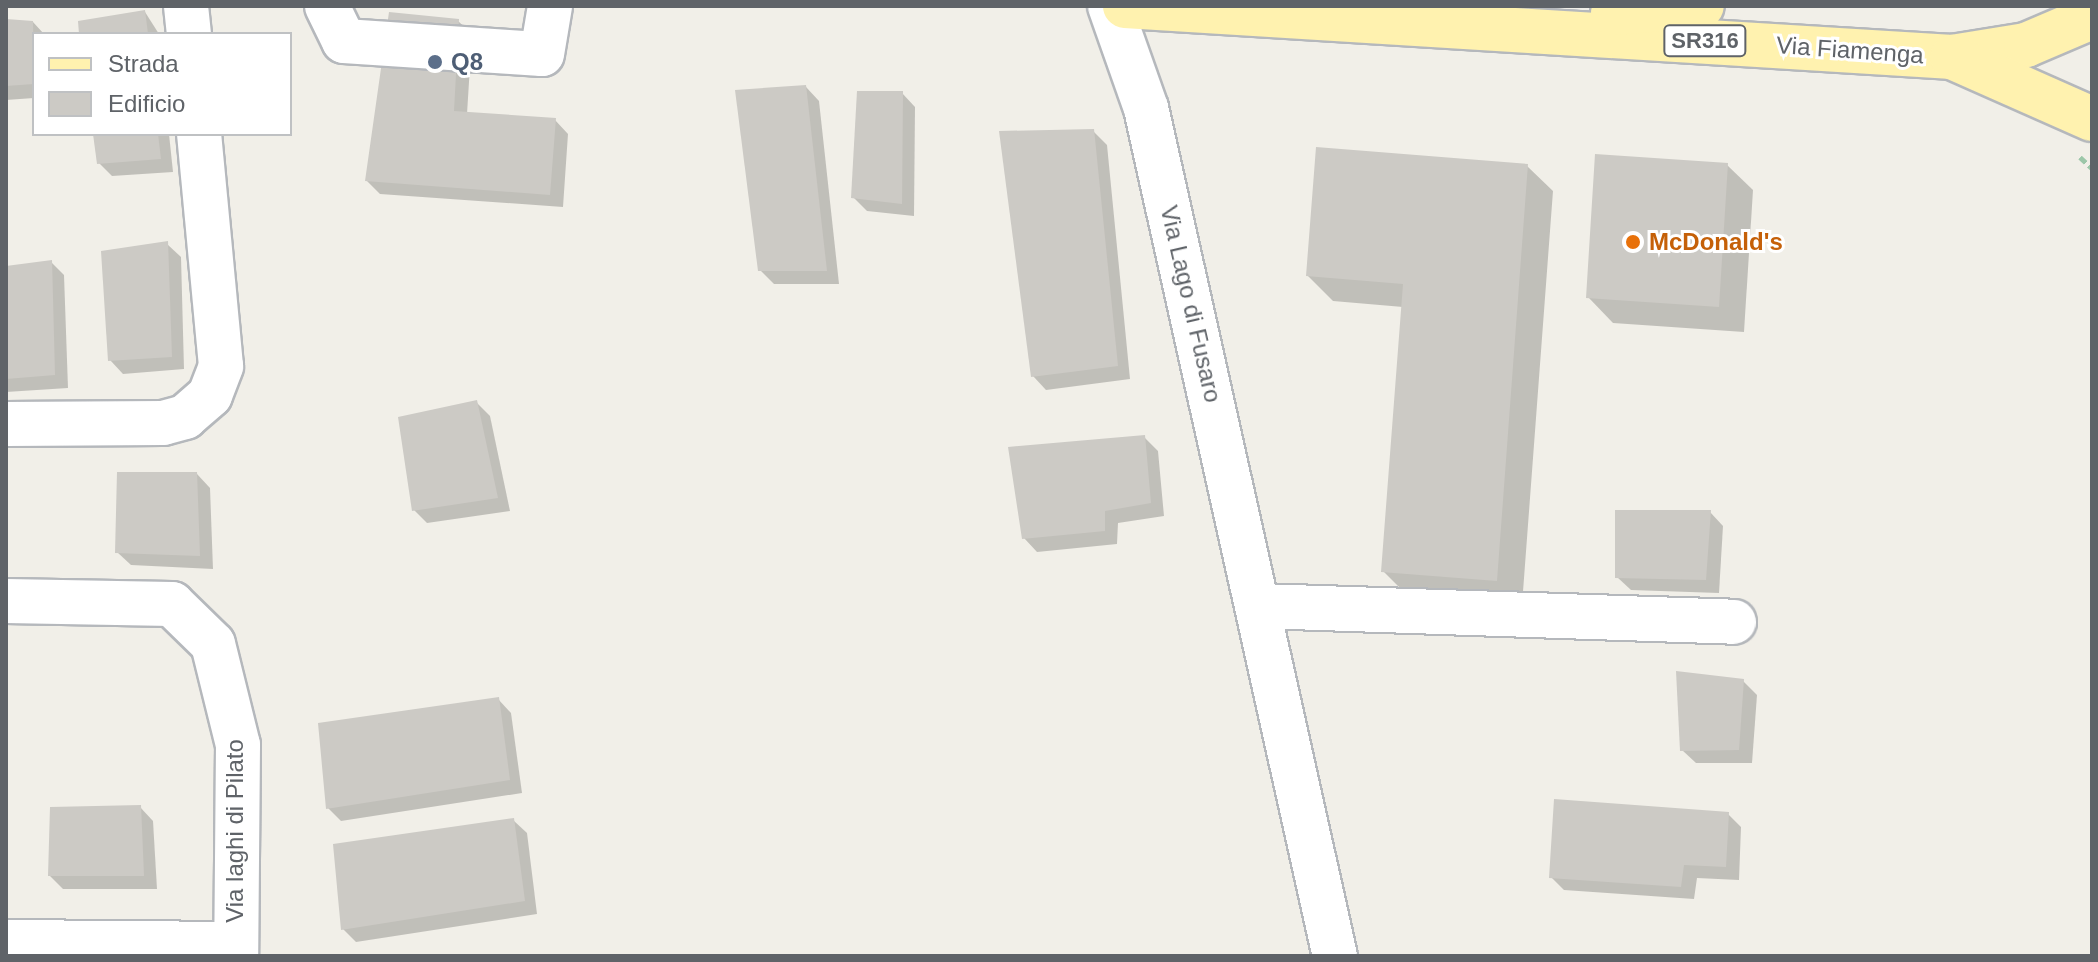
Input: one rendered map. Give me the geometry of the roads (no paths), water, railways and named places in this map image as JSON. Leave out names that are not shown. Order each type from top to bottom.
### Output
[{"type":"main road","name":"Via Fiamenga","points":[[1125,6],[1952,57],[2026,45],[2092,17]]},
{"type":"main road","points":[[1459,25],[1702,6]]},
{"type":"main road","name":"Via Fiamenga","points":[[1952,57],[2083,135]]},
{"type":"street","points":[[186,6],[189,32]]},
{"type":"street","points":[[327,6],[344,41],[542,54],[550,6]]},
{"type":"street","name":"Via Lago di Fusaro","points":[[1110,6],[1146,108],[1260,606],[1335,956]]},
{"type":"street","points":[[6,424],[163,423],[185,417],[210,395],[221,366],[199,136]]},
{"type":"street","name":"Via laghi di Pilato","points":[[6,601],[172,604],[213,644],[238,745],[236,950]]},
{"type":"street","points":[[1260,606],[1734,622]]},
{"type":"street","points":[[6,942],[236,950]]},
{"type":"place","name":"Q8","points":[[435,62]]},
{"type":"place","name":"McDonald's","points":[[1633,242]]}]
